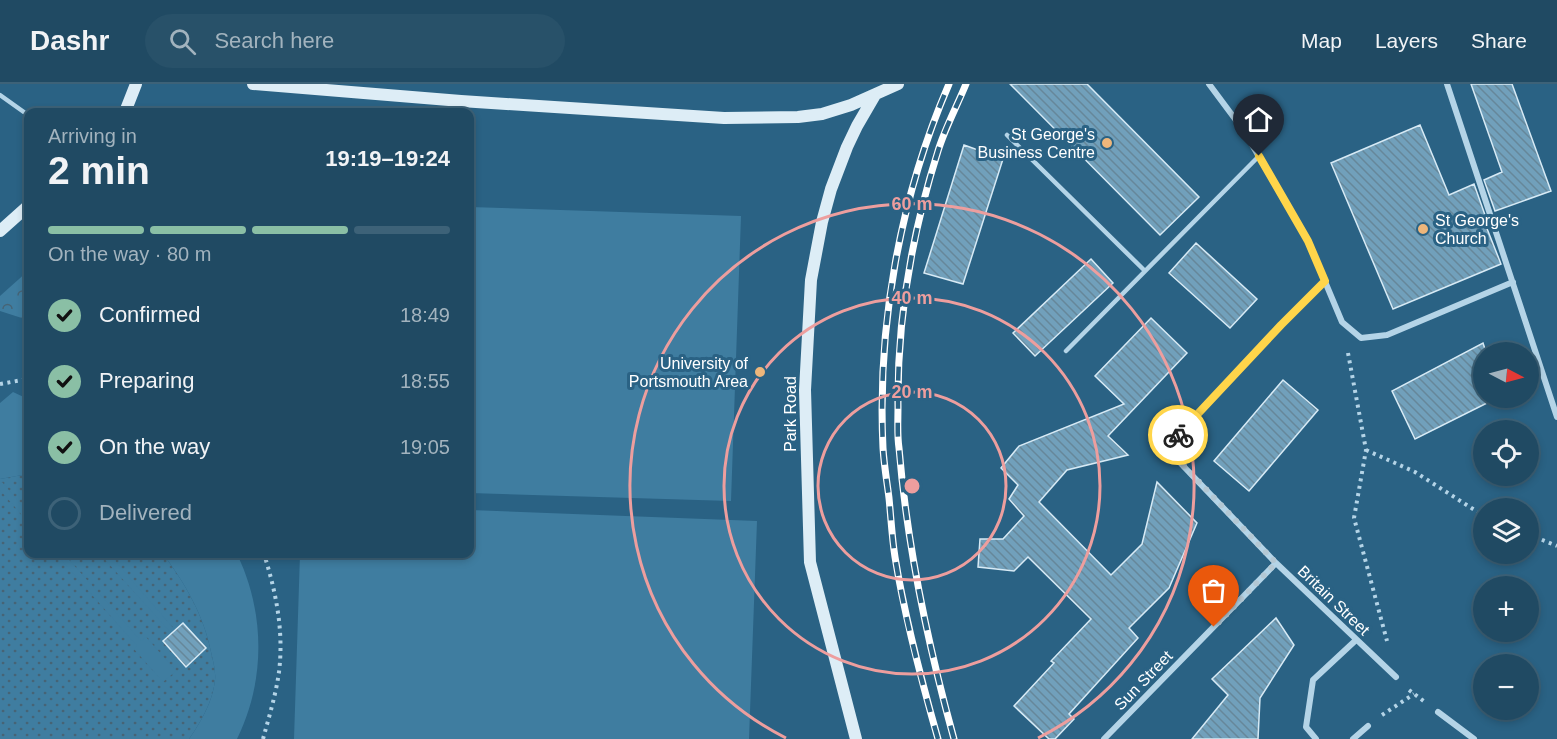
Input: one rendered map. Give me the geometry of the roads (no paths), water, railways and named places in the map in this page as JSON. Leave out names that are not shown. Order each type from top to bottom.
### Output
[{"type":"main road","points":[[127,108],[136,84]]},
{"type":"main road","points":[[253,84],[461,101],[724,118],[812,116],[837,111],[878,89],[898,84]]},
{"type":"main road","name":"Park Road","points":[[856,739],[810,561],[805,390],[811,280],[822,222],[831,189],[847,147],[856,126],[878,89]]},
{"type":"main road","points":[[0,231],[24,210]]},
{"type":"street","points":[[1209,84],[1244,131],[1308,241],[1342,322],[1361,338],[1387,335],[1513,282]]},
{"type":"street","points":[[1447,84],[1557,417]]},
{"type":"street","name":"Britain Street","points":[[1325,281],[1166,447],[1276,563],[1396,677]]},
{"type":"street","name":"Sun Street","points":[[1104,739],[1276,563]]},
{"type":"street","points":[[1316,739],[1306,727],[1313,680],[1356,640]]},
{"type":"street","points":[[1438,712],[1474,739]]},
{"type":"street","points":[[1353,739],[1368,726]]},
{"type":"lane","points":[[0,95],[24,112]]},
{"type":"lane","points":[[1007,135],[1145,271]]},
{"type":"lane","points":[[1066,351],[1259,156]]},
{"type":"railway","points":[[938,739],[914,649],[895,557],[883,454],[882,402],[888,309],[895,262],[917,171],[949,84]]},
{"type":"railway","points":[[954,739],[927,631],[907,521],[898,438],[898,375],[903,310],[921,214],[941,142],[966,84]]},
{"type":"place","name":"St George's Business Centre","points":[[1107,143]]},
{"type":"place","name":"St George's Church","points":[[1423,229]]},
{"type":"place","name":"University of Portsmouth Area","points":[[760,372]]}]
